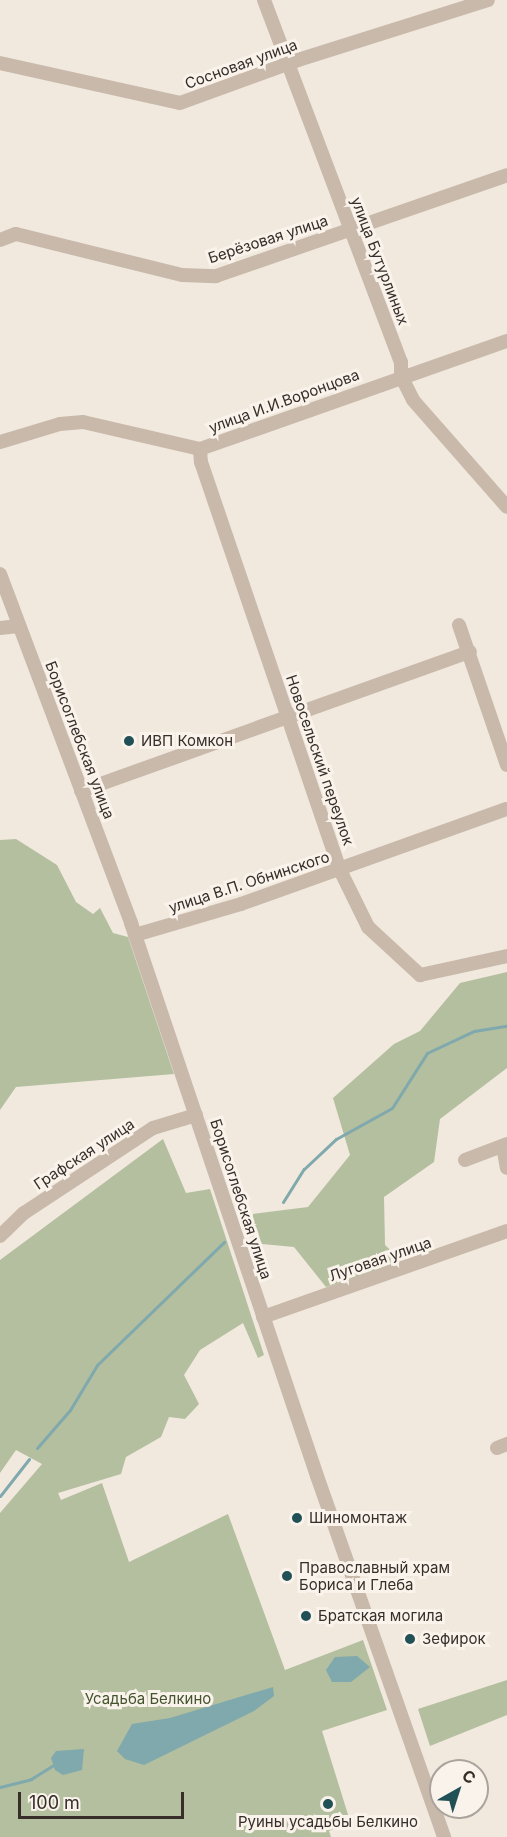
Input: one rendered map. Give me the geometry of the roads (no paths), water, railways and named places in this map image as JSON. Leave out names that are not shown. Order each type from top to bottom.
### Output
[{"type":"street","name":"улица Бутурлиных","points":[[264,0],[400,362],[401,376],[413,400],[507,507]]},
{"type":"street","name":"Сосновая улица","points":[[0,63],[180,103],[287,64],[488,0]]},
{"type":"street","name":"Берёзовая улица","points":[[0,240],[16,234],[182,275],[216,276],[507,175]]},
{"type":"street","name":"улица И.И.Воронцова","points":[[0,442],[60,424],[83,422],[200,449],[401,376],[507,341]]},
{"type":"street","name":"Новосельский переулок","points":[[200,449],[201,462],[340,870],[368,927],[420,975],[507,956]]},
{"type":"street","name":"Борисоглебская улица","points":[[0,574],[135,935],[263,1317],[444,1837]]},
{"type":"street","points":[[459,625],[507,765]]},
{"type":"street","points":[[0,628],[19,626]]},
{"type":"street","points":[[81,791],[470,652]]},
{"type":"street","name":"улица В.П. Обнинского","points":[[135,935],[340,870],[507,809]]},
{"type":"street","name":"Графская улица","points":[[0,1236],[24,1213],[153,1128],[196,1115]]},
{"type":"street","points":[[465,1160],[505,1145],[507,1168]]},
{"type":"street","name":"Луговая улица","points":[[263,1317],[507,1231]]},
{"type":"water","points":[[357,1656],[370,1667],[351,1682],[332,1682],[326,1670],[335,1657]]},
{"type":"water","points":[[273,1687],[274,1696],[254,1711],[144,1765],[125,1759],[117,1751],[132,1724],[170,1718]]},
{"type":"water","points":[[84,1749],[82,1770],[63,1775],[55,1770],[51,1758],[56,1751]]},
{"type":"waterway","points":[[283,1202],[304,1169],[336,1139],[392,1108],[427,1053],[474,1031],[507,1026]]},
{"type":"waterway","points":[[37,1448],[70,1410],[97,1365],[224,1242]]},
{"type":"waterway","points":[[0,1496],[29,1459]]},
{"type":"waterway","points":[[0,1787],[31,1779],[53,1765]]},
{"type":"place","name":"ИВП Комкон","points":[[129,741]]},
{"type":"place","name":"Шиномонтаж","points":[[297,1518]]},
{"type":"place","name":"Православный храм Бориса и Глеба","points":[[287,1576]]},
{"type":"place","name":"Братская могила","points":[[306,1616]]},
{"type":"place","name":"Зефирок","points":[[410,1639]]},
{"type":"place","name":"Руины усадьбы Белкино","points":[[328,1804]]},
{"type":"park label","name":"Усадьба Белкино","points":[[148,1699]]}]
